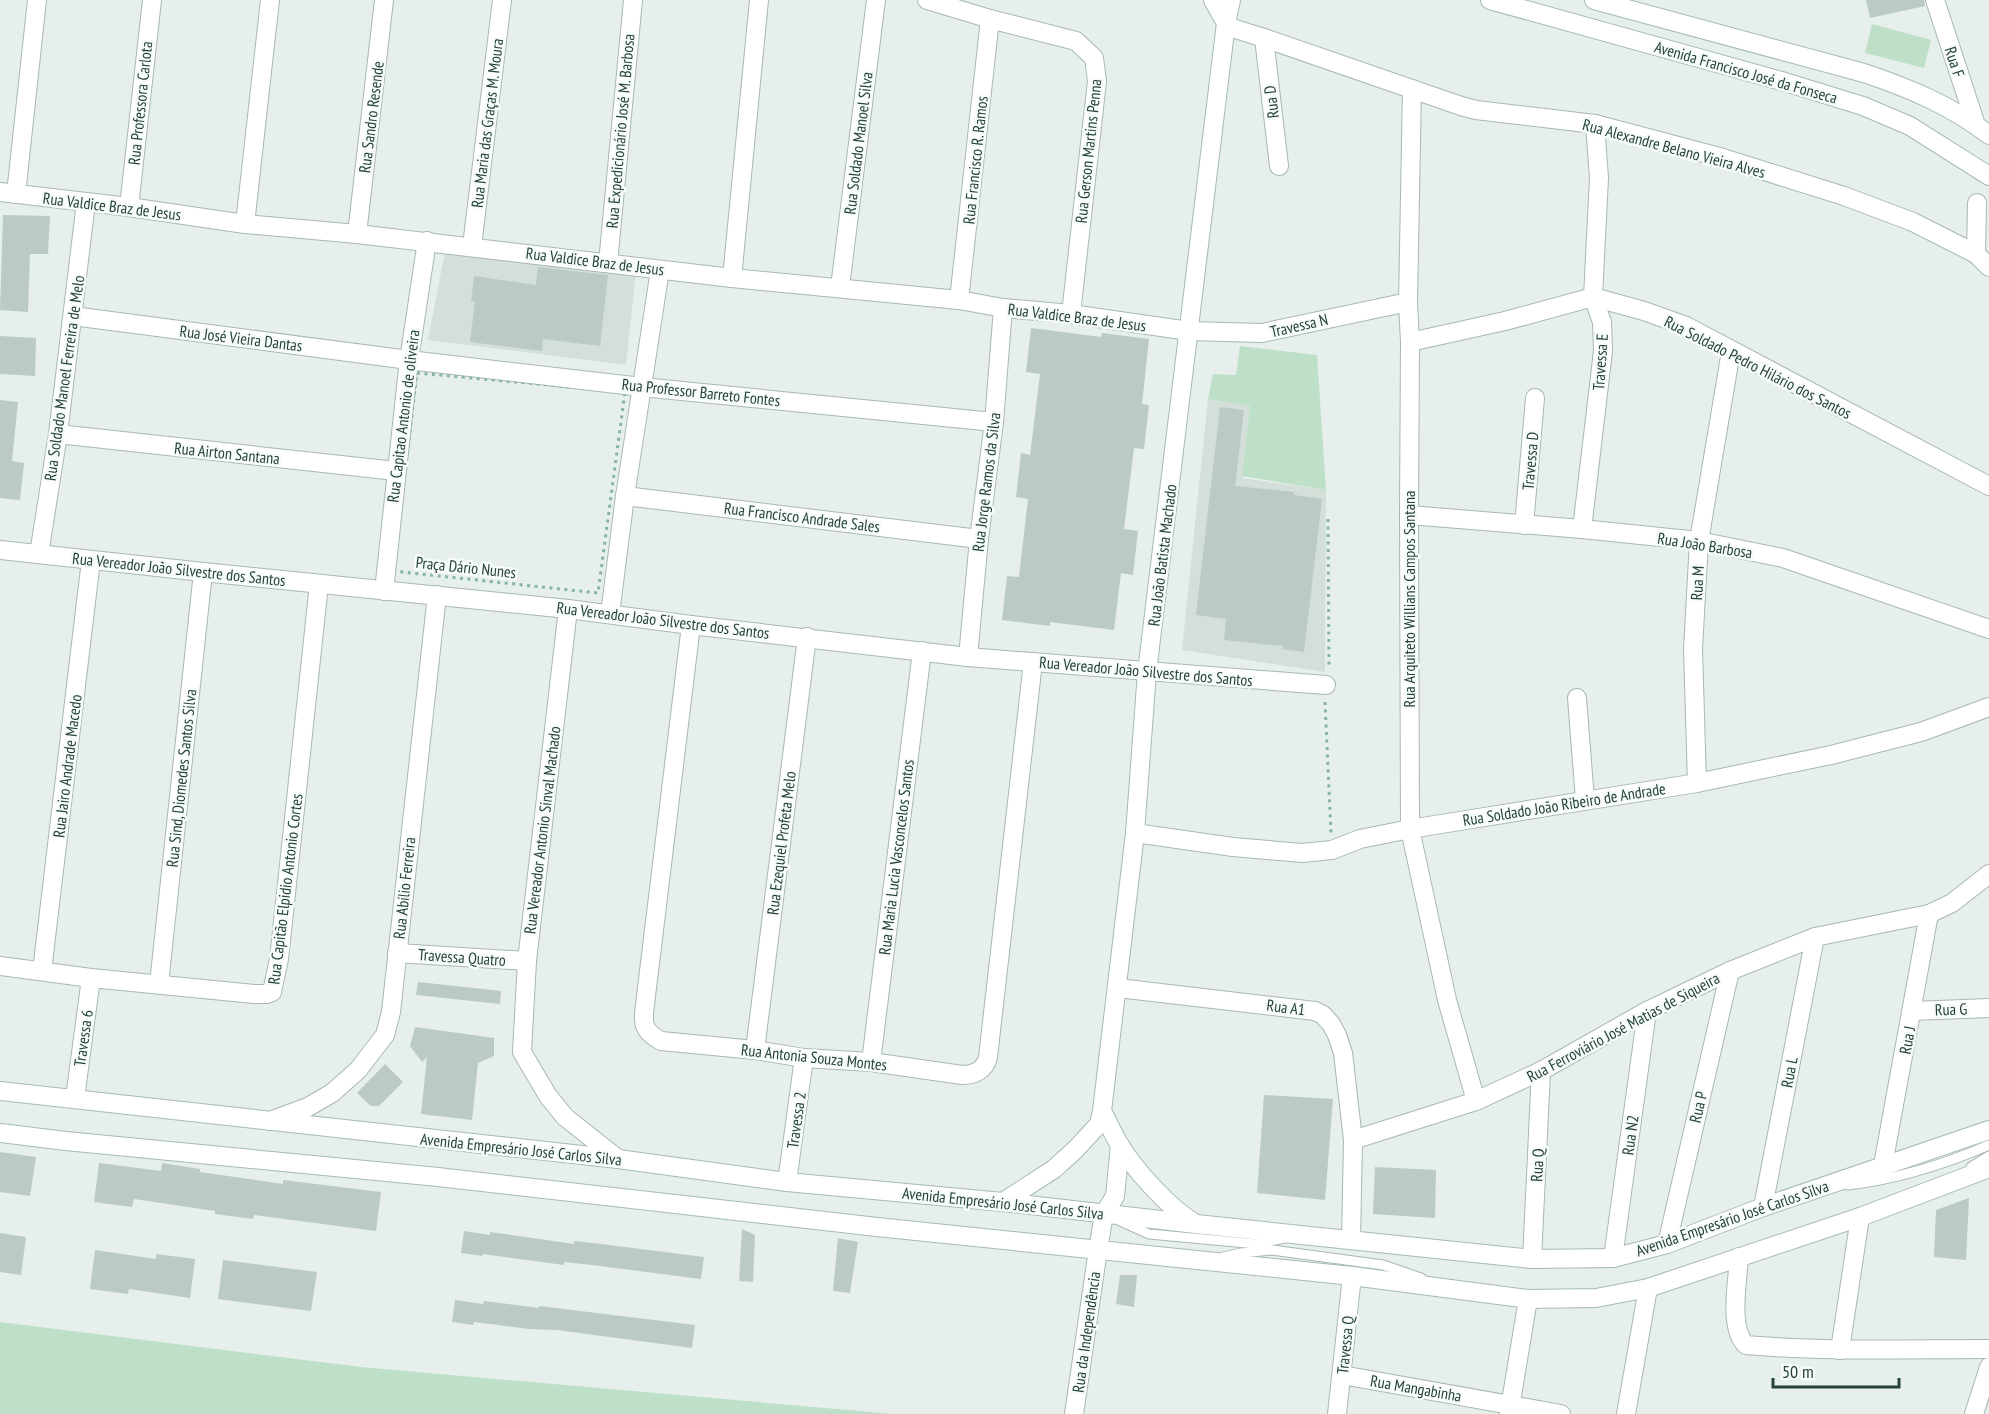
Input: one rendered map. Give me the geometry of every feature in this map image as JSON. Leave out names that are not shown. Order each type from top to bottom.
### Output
[{"type":"street","points":[[8,193],[37,0]]},
{"type":"street","name":"Rua Professora Carlota","points":[[129,207],[152,0]]},
{"type":"street","points":[[245,224],[270,0]]},
{"type":"street","name":"Rua Sandro Resende","points":[[357,234],[384,0]]},
{"type":"street","name":"Rua Maria das Graças M. Moura","points":[[472,246],[502,0]]},
{"type":"street","name":"Rua Expedicionário José M. Barbosa","points":[[608,262],[633,0]]},
{"type":"street","points":[[732,278],[759,0]]},
{"type":"street","name":"Rua Soldado Manoel Silva","points":[[840,287],[876,0]]},
{"type":"street","points":[[1213,0],[1226,25]]},
{"type":"street","name":"Rua João Batista Machado","points":[[1101,1117],[1135,833],[1147,672],[1226,25],[1231,0]]},
{"type":"street","name":"Avenida Francisco José da Fonseca","points":[[1490,0],[1863,106],[1911,126],[1989,176]]},
{"type":"street","name":"Avenida Francisco José da Fonseca","points":[[1594,0],[1864,73],[1907,87],[1939,103],[1982,130]]},
{"type":"street","name":"Rua F","points":[[1935,0],[1982,130]]},
{"type":"street","name":"Rua Gerson Martins Penna","points":[[937,1],[990,19],[1076,41],[1094,58],[1097,81],[1071,315]]},
{"type":"street","name":"Rua Francisco R. Ramos","points":[[959,300],[990,19]]},
{"type":"street","name":"Rua Alexandre Belano Vieira Alves","points":[[1226,25],[1476,110],[1595,124],[1723,158],[1844,196],[1913,222],[1976,254],[1989,267]]},
{"type":"street","name":"Rua D","points":[[1264,38],[1279,166]]},
{"type":"street","name":"Rua Arquiteto Willians Campos Santana","points":[[1412,89],[1408,302],[1410,342],[1410,829],[1447,1000],[1476,1101]]},
{"type":"street","name":"Travessa E","points":[[1582,529],[1603,351],[1602,322],[1593,297],[1599,178],[1595,124]]},
{"type":"street","name":"Rua Valdice Braz de Jesus","points":[[8,193],[129,207],[245,224],[427,241],[732,278],[959,300],[1003,308],[1189,331]]},
{"type":"street","name":"Rua Soldado Manoel Ferreira de Melo","points":[[39,554],[58,434],[86,202]]},
{"type":"street","points":[[1976,254],[1977,204]]},
{"type":"street","name":"Rua Capitao Antonio de oliveira","points":[[384,591],[409,360],[427,241]]},
{"type":"street","points":[[610,614],[625,496],[634,389],[660,270]]},
{"type":"street","points":[[1410,342],[1505,321],[1593,297]]},
{"type":"street","name":"Rua Soldado Pedro Hilário dos Santos","points":[[1593,297],[1644,311],[1686,326],[1989,486]]},
{"type":"street","name":"Travessa N","points":[[1189,331],[1262,333],[1408,302]]},
{"type":"street","name":"Rua Jorge Ramos da Silva","points":[[968,657],[979,539],[994,422],[1003,308]]},
{"type":"street","name":"Rua José Vieira Dantas","points":[[73,316],[409,360]]},
{"type":"street","name":"Rua M","points":[[1697,783],[1693,649],[1699,541],[1731,351]]},
{"type":"street","name":"Rua Professor Barreto Fontes","points":[[409,360],[634,389],[994,422]]},
{"type":"street","name":"Travessa D","points":[[1524,525],[1535,398]]},
{"type":"street","name":"Rua Airton Santana","points":[[58,434],[396,471]]},
{"type":"street","name":"Rua Francisco Andrade Sales","points":[[625,496],[979,539]]},
{"type":"street","name":"Rua João Barbosa","points":[[1409,515],[1699,541],[1783,558],[1989,629]]},
{"type":"street","name":"Rua Vereador João Silvestre dos Santos","points":[[0,550],[568,609],[968,657],[1326,685]]},
{"type":"street","name":"Rua Jairo Andrade Macedo","points":[[42,971],[92,560]]},
{"type":"street","name":"Rua Sind, Diomedes Santos Silva","points":[[159,984],[203,572]]},
{"type":"street","name":"Rua Capitão Elpidio Antonio Cortes","points":[[0,966],[91,978],[267,994],[274,989],[319,584]]},
{"type":"street","name":"Rua Abílio Ferreira","points":[[270,1121],[308,1107],[332,1093],[358,1070],[385,1035],[392,1012],[437,595]]},
{"type":"street","name":"Rua Vereador Antonio Sinval Machado","points":[[568,609],[527,961],[522,1052],[548,1096],[565,1117],[618,1159]]},
{"type":"street","name":"Rua Antonia Souza Montes","points":[[691,625],[645,1004],[644,1029],[661,1041],[755,1050],[804,1058],[871,1062],[962,1075],[969,1075],[980,1070],[987,1063],[1033,662]]},
{"type":"street","name":"Rua Ezequiel Profeta Melo","points":[[755,1050],[807,637]]},
{"type":"street","name":"Rua Maria Lucia Vasconcelos Santos","points":[[871,1062],[922,651]]},
{"type":"street","points":[[1577,698],[1585,800]]},
{"type":"street","name":"Rua Soldado João Ribeiro de Andrade","points":[[1135,833],[1233,847],[1302,853],[1332,850],[1360,839],[1410,829],[1697,783],[1831,755],[1921,732],[1989,707]]},
{"type":"street","name":"Rua Ferroviário José Matias de Siqueira","points":[[1353,1140],[1476,1101],[1541,1071],[1647,1011],[1730,971],[1815,937],[1929,914],[1952,903],[1989,874]]},
{"type":"street","name":"Rua J","points":[[1883,1165],[1929,914]]},
{"type":"street","name":"Rua L","points":[[1763,1207],[1815,937]]},
{"type":"street","name":"Travessa Quatro","points":[[397,953],[527,961]]},
{"type":"street","name":"Rua P","points":[[1667,1244],[1730,971]]},
{"type":"street","name":"Travessa 6","points":[[75,1098],[91,978]]},
{"type":"street","name":"Rua A1","points":[[1118,988],[1315,1011],[1323,1015],[1337,1035],[1343,1053],[1353,1140]]},
{"type":"street","name":"Rua G","points":[[1912,1011],[1989,1008]]},
{"type":"street","name":"Rua N2","points":[[1613,1258],[1647,1011]]},
{"type":"street","name":"Travessa 2","points":[[787,1182],[804,1058]]},
{"type":"street","name":"Rua Q","points":[[1532,1259],[1541,1071]]},
{"type":"street","name":"Avenida Empresário José Carlos Silva","points":[[1,1092],[75,1098],[618,1159],[787,1182],[1003,1202],[1532,1259],[1613,1258],[1667,1244],[1763,1207],[1989,1130]]},
{"type":"street","points":[[1003,1202],[1054,1168],[1076,1149],[1101,1117],[1145,1178],[1180,1214],[1196,1224]]},
{"type":"street","points":[[0,1133],[438,1177],[1352,1276],[1528,1299],[1596,1298],[1648,1288],[1860,1217],[1989,1168]]},
{"type":"street","points":[[1351,1240],[1353,1140]]},
{"type":"street","name":"Rua da Independência","points":[[1074,1414],[1104,1214],[1115,1196],[1120,1145]]},
{"type":"street","points":[[1840,1350],[1860,1217]]},
{"type":"street","points":[[1739,1257],[1735,1320],[1740,1339],[1746,1345],[1840,1350],[1989,1349]]},
{"type":"street","name":"Travessa Q","points":[[1337,1414],[1352,1276]]},
{"type":"street","points":[[1626,1414],[1648,1288]]},
{"type":"street","points":[[1510,1409],[1528,1299]]},
{"type":"street","points":[[1974,1414],[1989,1367]]},
{"type":"street","name":"Rua Mangabinha","points":[[1342,1375],[1510,1409],[1562,1414]]},
{"type":"lane","points":[[1814,1189],[1892,1179],[1923,1171],[1989,1145]]},
{"type":"lane","points":[[1944,1185],[1989,1156]]},
{"type":"lane","points":[[1104,1214],[1149,1234],[1257,1244],[1302,1235]]},
{"type":"lane","points":[[1209,1261],[1241,1253],[1272,1250],[1383,1265],[1457,1290]]},
{"type":"path","name":"Praça Dário Nunes","points":[[417,373],[634,389],[598,593],[393,571],[417,373]]},
{"type":"shaded area","points":[[445,251],[636,272],[626,365],[428,340]]},
{"type":"shaded area","points":[[1208,399],[1250,406],[1242,478],[1326,490],[1325,672],[1182,650]]},
{"type":"green space","points":[[1872,24],[1931,40],[1924,68],[1865,53]]},
{"type":"green space","points":[[1240,346],[1317,355],[1326,490],[1242,476],[1250,406],[1208,399],[1213,374],[1236,375]]},
{"type":"green space","points":[[0,1322],[361,1367],[893,1414],[0,1414]]},
{"type":"building","points":[[1866,0],[1924,0],[1925,6],[1870,18]]},
{"type":"building","points":[[3,215],[50,216],[48,254],[30,254],[28,312],[0,310]]},
{"type":"building","points":[[538,267],[608,275],[600,346],[543,339],[542,351],[470,342],[475,302],[471,302],[474,276],[536,285]]},
{"type":"building","points":[[1031,328],[1101,337],[1102,333],[1149,339],[1142,404],[1149,405],[1144,449],[1134,448],[1124,529],[1138,531],[1133,575],[1121,573],[1114,630],[1050,622],[1050,626],[1002,620],[1007,576],[1019,577],[1028,499],[1016,497],[1021,453],[1030,455],[1040,374],[1026,372]]},
{"type":"building","points":[[0,336],[36,338],[35,376],[0,374]]},
{"type":"building","points":[[0,400],[18,402],[12,461],[24,463],[20,500],[0,498]]},
{"type":"building","points":[[1220,407],[1244,410],[1235,486],[1294,492],[1294,495],[1322,499],[1304,652],[1282,649],[1283,646],[1224,640],[1226,619],[1196,615]]},
{"type":"building","points":[[418,982],[501,991],[500,1004],[416,995]]},
{"type":"building","points":[[415,1027],[494,1038],[494,1056],[478,1063],[472,1120],[421,1114],[427,1057],[422,1062],[410,1046]]},
{"type":"building","points":[[385,1064],[403,1082],[379,1106],[371,1106],[357,1093]]},
{"type":"building","points":[[1264,1095],[1333,1099],[1325,1200],[1257,1193]]},
{"type":"building","points":[[0,1152],[36,1157],[30,1196],[0,1192]]},
{"type":"building","points":[[99,1163],[161,1171],[162,1163],[200,1169],[200,1172],[283,1184],[283,1180],[381,1192],[376,1231],[254,1215],[253,1219],[215,1214],[215,1211],[134,1199],[132,1207],[94,1202]]},
{"type":"building","points":[[1375,1167],[1436,1170],[1435,1218],[1373,1214]]},
{"type":"building","points":[[1969,1198],[1966,1260],[1934,1257],[1936,1210]]},
{"type":"building","points":[[742,1229],[755,1235],[753,1282],[739,1281]]},
{"type":"building","points":[[464,1231],[490,1235],[490,1232],[574,1244],[574,1241],[704,1257],[701,1279],[592,1265],[564,1262],[564,1265],[461,1253]]},
{"type":"building","points":[[0,1233],[26,1237],[21,1275],[0,1272]]},
{"type":"building","points":[[838,1238],[858,1242],[850,1293],[833,1291]]},
{"type":"building","points":[[95,1250],[156,1259],[156,1254],[195,1259],[190,1298],[129,1289],[128,1294],[90,1289]]},
{"type":"building","points":[[223,1260],[317,1272],[311,1311],[218,1299]]},
{"type":"building","points":[[1120,1275],[1137,1275],[1134,1307],[1116,1304]]},
{"type":"building","points":[[455,1300],[539,1308],[539,1306],[695,1325],[692,1348],[557,1330],[452,1322]]}]
